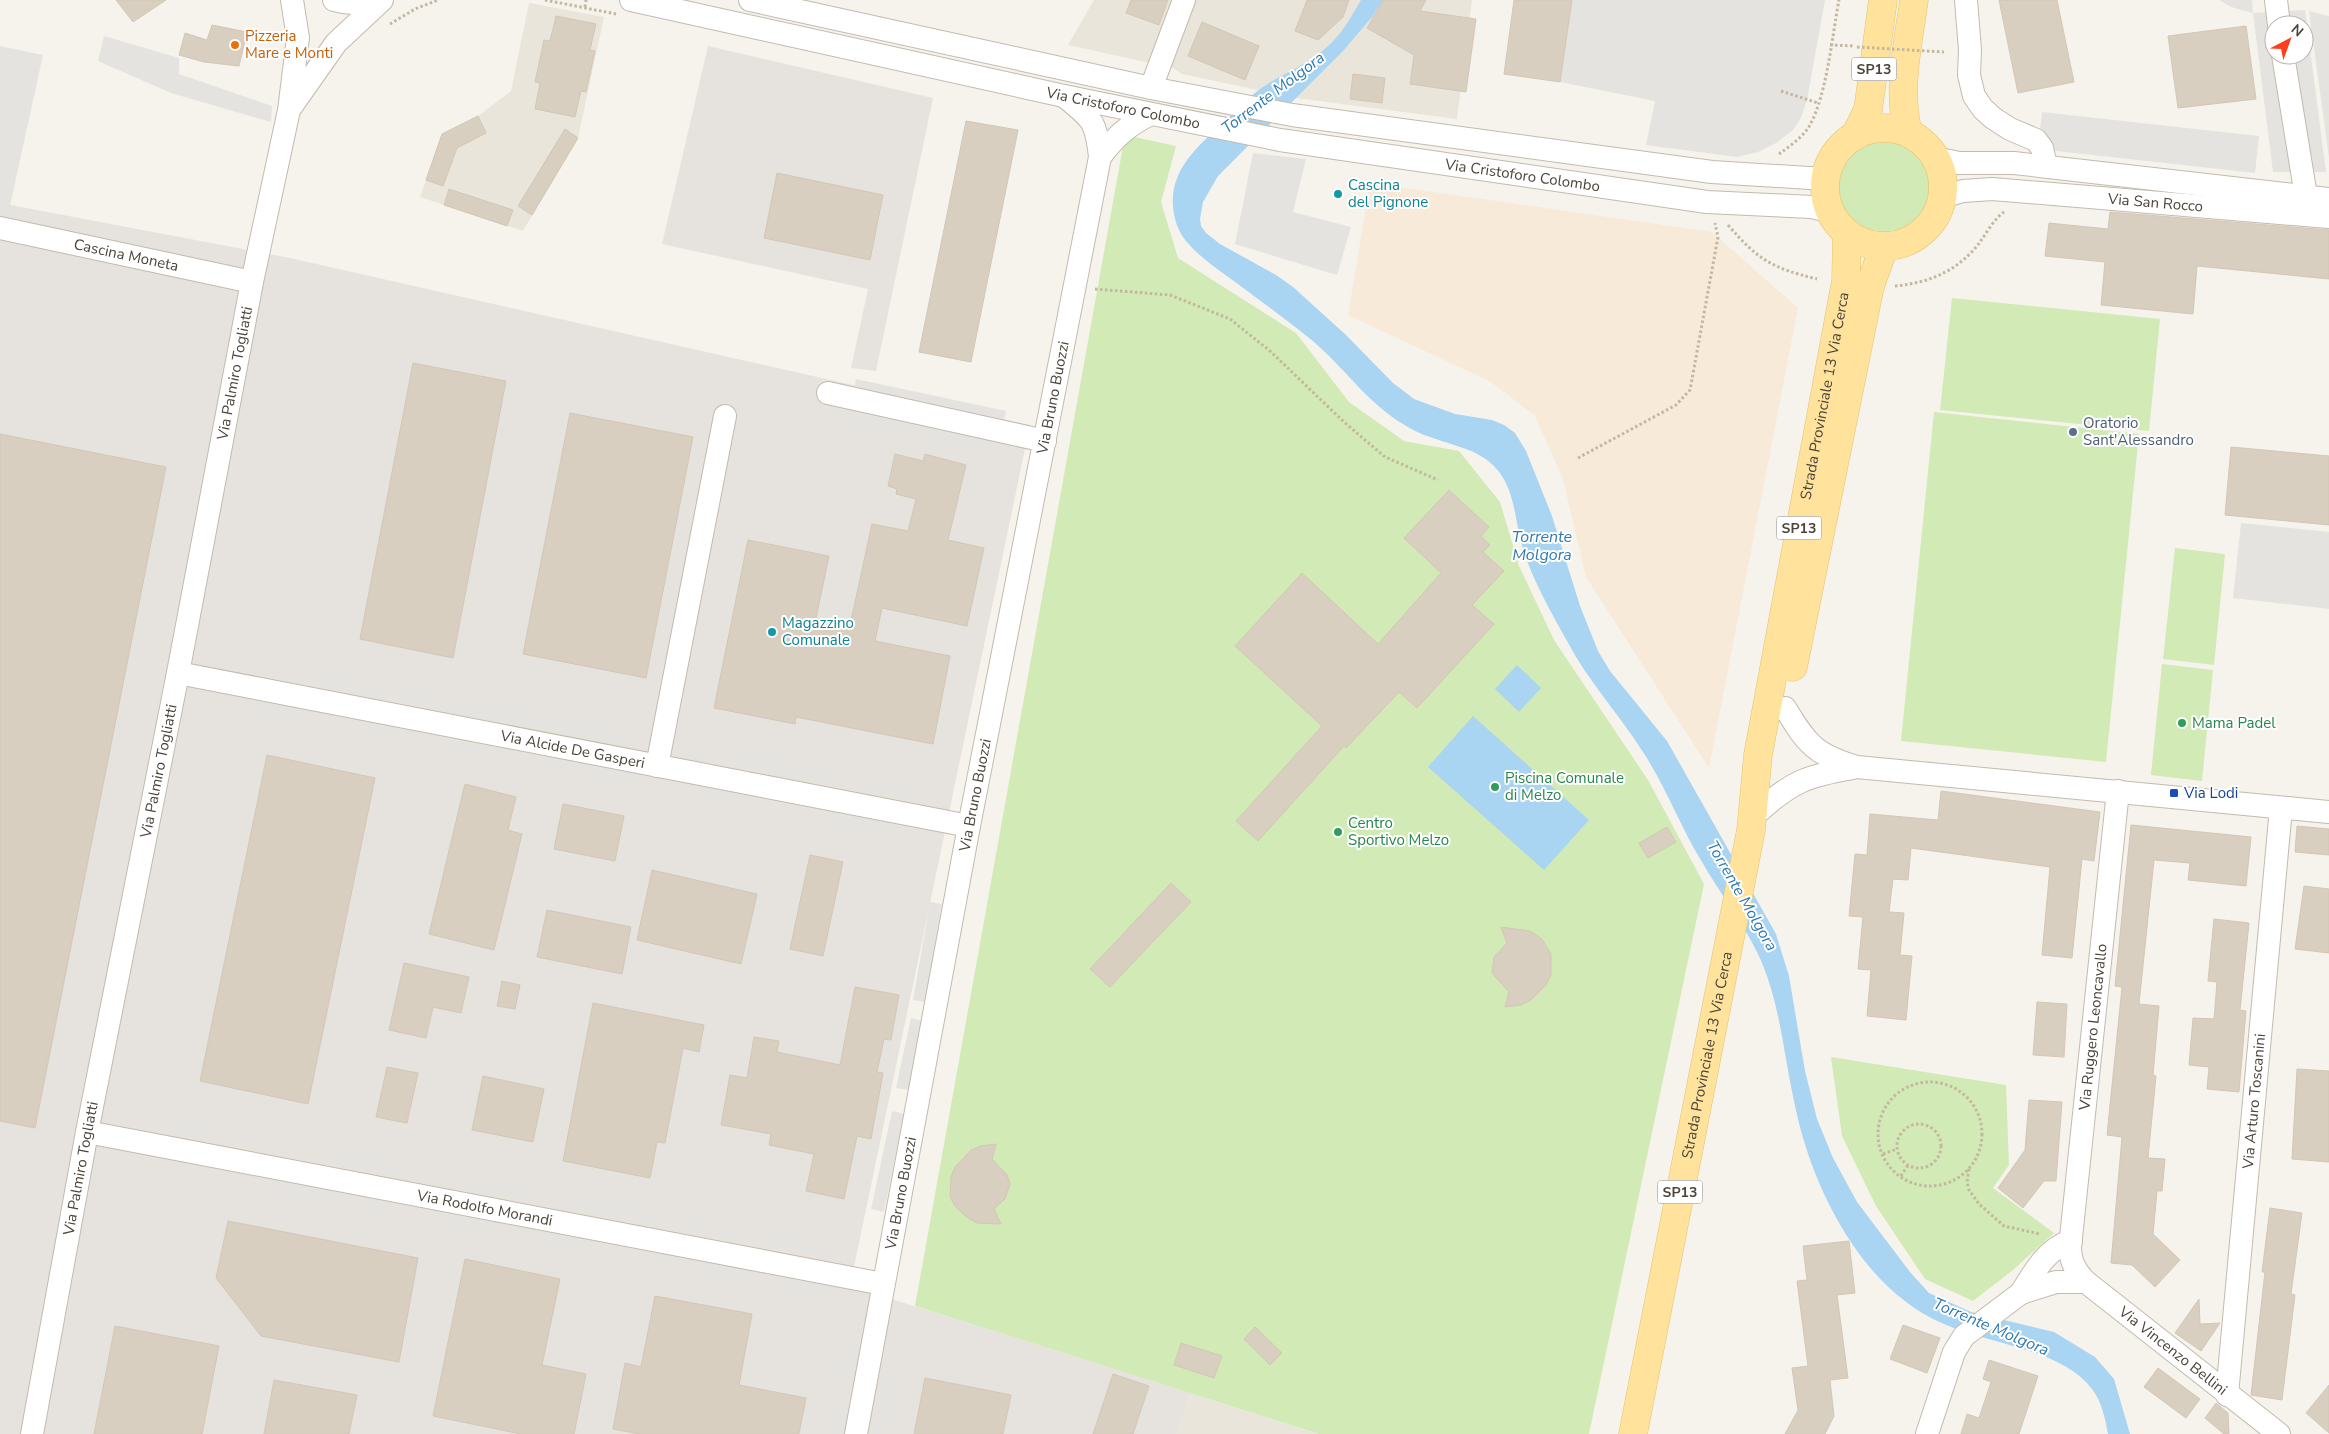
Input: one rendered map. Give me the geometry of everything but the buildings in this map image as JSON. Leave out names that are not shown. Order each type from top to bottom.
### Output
[{"type":"main road","name":"SP13","points":[[1855,136],[1868,110],[1883,0]]},
{"type":"main road","name":"SP13","points":[[1908,133],[1902,97],[1903,74],[1914,0]]},
{"type":"main road","name":"SP13","points":[[1886,128],[1908,133],[1925,145],[1935,158],[1942,175],[1942,197],[1936,216],[1920,235],[1901,244],[1884,247],[1865,243],[1847,234],[1834,220],[1829,211],[1824,190],[1825,179],[1832,158],[1843,144],[1863,131],[1886,128]]},
{"type":"main road","name":"Strada Provinciale 13 Via Cerca","points":[[1634,1434],[1753,822],[1758,755],[1846,281],[1847,234]]},
{"type":"main road","name":"Strada Provinciale 13 Via Cerca","points":[[1753,822],[1776,758],[1870,286],[1884,247]]},
{"type":"street","name":"Via Palmiro Togliatti","points":[[32,1434],[87,1132],[178,673],[252,282],[289,110],[298,38],[292,0]]},
{"type":"street","points":[[334,0],[365,3],[374,0]]},
{"type":"street","name":"Via Palmiro Togliatti","points":[[289,110],[336,44],[382,0]]},
{"type":"street","name":"Via Cristoforo Colombo","points":[[631,0],[1064,96],[1280,140],[1711,211],[1812,207],[1829,211]]},
{"type":"street","name":"Via Cristoforo Colombo","points":[[750,0],[1151,88],[1292,115],[1712,172],[1825,179]]},
{"type":"street","points":[[1151,88],[1184,0]]},
{"type":"street","points":[[1966,0],[1970,50],[1969,75],[1978,103],[1993,118],[2010,129],[2036,140],[2042,148],[2035,165],[2009,201]]},
{"type":"street","points":[[2276,0],[2278,15]]},
{"type":"street","points":[[2284,65],[2305,206]]},
{"type":"street","name":"Via Bruno Buozzi","points":[[856,1434],[970,826],[1100,157],[1097,132],[1092,120],[1064,96]]},
{"type":"street","name":"Via Bruno Buozzi","points":[[1100,157],[1120,132],[1132,123],[1151,114]]},
{"type":"street","name":"Via San Rocco","points":[[1935,158],[1960,163],[2035,165],[2305,206],[2329,217]]},
{"type":"street","name":"Via San Rocco","points":[[1942,197],[1972,190],[2009,201],[2305,206],[2329,199]]},
{"type":"street","name":"Cascina Moneta","points":[[0,228],[252,282]]},
{"type":"street","points":[[828,393],[1045,441]]},
{"type":"street","points":[[657,766],[726,416]]},
{"type":"street","name":"Via Alcide De Gasperi","points":[[178,673],[970,826]]},
{"type":"street","points":[[1785,708],[1800,732],[1817,750],[1829,758],[1857,767],[2329,812]]},
{"type":"street","points":[[1753,822],[1776,795],[1801,780],[1857,767]]},
{"type":"street","name":"Via Ruggero Leoncavallo","points":[[2072,1264],[2070,1254],[2071,1241],[2118,791]]},
{"type":"street","name":"Via Arturo Toscanini","points":[[2227,1395],[2281,808]]},
{"type":"street","name":"Via Rodolfo Morandi","points":[[87,1132],[883,1284]]},
{"type":"street","points":[[1927,1434],[1954,1352],[1964,1336],[2017,1296],[2048,1255],[2059,1245],[2071,1241]]},
{"type":"street","name":"Via Vincenzo Bellini","points":[[2072,1264],[2086,1282],[2227,1395],[2279,1434]]},
{"type":"street","points":[[2017,1296],[2056,1282],[2086,1282]]},
{"type":"path","points":[[388,26],[415,9],[438,0]]},
{"type":"path","points":[[585,7],[586,0]]},
{"type":"path","points":[[1776,156],[1797,140],[1810,126],[1818,103],[1839,0]]},
{"type":"path","points":[[1830,45],[1944,52]]},
{"type":"path","points":[[1781,91],[1818,103]]},
{"type":"path","points":[[1892,286],[1917,284],[1941,274],[1968,258],[2009,201]]},
{"type":"path","points":[[1711,211],[1758,256],[1776,267],[1817,279]]},
{"type":"path","points":[[1578,458],[1676,405],[1690,390],[1718,237],[1711,211]]},
{"type":"path","points":[[1075,288],[1170,295],[1230,319],[1270,351],[1344,422],[1385,456],[1438,480]]},
{"type":"path","points":[[1925,1082],[1936,1082],[1959,1090],[1978,1112],[1981,1121],[1982,1139],[1980,1149],[1969,1168],[1961,1176],[1941,1185],[1919,1184],[1901,1176],[1887,1163],[1878,1133],[1887,1104],[1908,1086],[1925,1082]]},
{"type":"path","points":[[1914,1124],[1928,1126],[1937,1134],[1941,1148],[1935,1160],[1924,1167],[1908,1165],[1901,1158],[1898,1149],[1902,1133],[1914,1124]]},
{"type":"path","points":[[1883,1154],[1898,1149]]},
{"type":"path","points":[[1901,1176],[1908,1165]]},
{"type":"path","points":[[1969,1168],[1967,1182],[1969,1190],[1979,1204],[2004,1226],[2071,1241]]},
{"type":"shaded area","points":[[1094,0],[1472,0],[1457,119],[1296,98],[1182,74],[1173,68],[1068,45]]},
{"type":"shaded area","points":[[1572,0],[1825,0],[1807,100],[1801,118],[1793,130],[1776,143],[1758,152],[1737,157],[1646,145],[1655,101],[1560,82]]},
{"type":"shaded area","points":[[2219,0],[2252,0],[2253,13],[2231,7]]},
{"type":"shaded area","points":[[529,3],[604,17],[578,138],[523,231],[420,197],[442,134],[478,116],[511,91]]},
{"type":"shaded area","points":[[2305,10],[2306,15],[2264,15],[2264,65],[2312,65],[2326,172],[2273,172],[2253,13]]},
{"type":"shaded area","points":[[2309,11],[2329,16],[2329,158],[2314,48],[2314,15],[2310,15]]},
{"type":"shaded area","points":[[104,36],[179,58],[179,74],[272,106],[271,122],[171,93],[98,61]]},
{"type":"shaded area","points":[[0,46],[43,55],[4,233],[0,233]]},
{"type":"shaded area","points":[[708,46],[933,98],[876,371],[851,368],[868,289],[662,244]]},
{"type":"shaded area","points":[[2042,112],[2259,136],[2255,173],[2038,149]]},
{"type":"shaded area","points":[[1253,153],[1306,159],[1293,212],[1351,227],[1337,275],[1235,244]]},
{"type":"shaded area","points":[[1370,183],[1712,232],[1798,308],[1709,768],[1586,577],[1563,479],[1535,416],[1491,382],[1348,315]]},
{"type":"shaded area","points":[[0,203],[290,258],[1030,425],[850,1286],[1190,1393],[1177,1434],[0,1434]]},
{"type":"shaded area","points":[[856,379],[1006,411],[997,454],[832,419],[838,392],[853,395]]},
{"type":"shaded area","points":[[2241,523],[2329,532],[2329,609],[2233,598]]},
{"type":"shaded area","points":[[316,672],[382,685],[379,697],[314,684]]},
{"type":"shaded area","points":[[402,689],[635,732],[632,745],[399,702]]},
{"type":"shaded area","points":[[257,700],[298,708],[296,720],[255,712]]},
{"type":"shaded area","points":[[318,712],[345,716],[343,728],[316,724]]},
{"type":"shaded area","points":[[368,721],[419,731],[417,743],[366,734]]},
{"type":"shaded area","points":[[453,737],[513,748],[510,760],[451,749]]},
{"type":"shaded area","points":[[663,739],[702,746],[700,758],[661,750]]},
{"type":"shaded area","points":[[740,752],[828,769],[825,781],[738,764]]},
{"type":"shaded area","points":[[540,754],[634,771],[631,783],[538,766]]},
{"type":"shaded area","points":[[852,774],[913,786],[910,798],[850,786]]},
{"type":"shaded area","points":[[695,784],[762,797],[760,809],[692,796]]},
{"type":"shaded area","points":[[833,810],[905,825],[902,838],[831,822]]},
{"type":"shaded area","points":[[930,902],[942,904],[925,1002],[913,1000]]},
{"type":"shaded area","points":[[911,1018],[923,1021],[909,1090],[896,1088]]},
{"type":"shaded area","points":[[892,1111],[904,1114],[884,1212],[871,1209]]},
{"type":"shaded area","points":[[178,1120],[209,1126],[207,1137],[176,1131]]},
{"type":"shaded area","points":[[239,1131],[265,1136],[263,1147],[237,1142]]},
{"type":"shaded area","points":[[341,1151],[425,1167],[423,1179],[339,1163]]},
{"type":"shaded area","points":[[169,1156],[215,1166],[213,1178],[167,1169]]},
{"type":"shaded area","points":[[458,1173],[528,1187],[526,1198],[456,1184]]},
{"type":"shaded area","points":[[254,1174],[396,1200],[393,1212],[252,1187]]},
{"type":"shaded area","points":[[568,1194],[652,1211],[650,1223],[565,1206]]},
{"type":"shaded area","points":[[426,1206],[487,1218],[485,1230],[424,1218]]},
{"type":"shaded area","points":[[679,1217],[749,1231],[747,1242],[677,1228]]},
{"type":"shaded area","points":[[541,1228],[592,1237],[589,1251],[539,1241]]},
{"type":"shaded area","points":[[764,1231],[830,1244],[828,1257],[762,1244]]},
{"type":"shaded area","points":[[650,1248],[765,1271],[762,1284],[647,1261]]},
{"type":"shaded area","points":[[781,1273],[822,1281],[819,1295],[778,1286]]},
{"type":"shaded area","points":[[842,1347],[858,1351],[851,1384],[835,1381]]},
{"type":"shaded area","points":[[885,1369],[897,1371],[885,1434],[873,1434]]},
{"type":"shaded area","points":[[1190,1393],[1318,1434],[1177,1434]]},
{"type":"shaded area","points":[[833,1401],[848,1404],[842,1434],[827,1434]]},
{"type":"green space","name":"Centro Sportivo Melzo","points":[[1125,135],[1176,146],[1161,202],[1178,258],[1296,333],[1349,402],[1404,441],[1459,451],[1500,502],[1519,566],[1554,640],[1648,780],[1704,884],[1589,1434],[1319,1434],[915,1306]]},
{"type":"green space","points":[[1885,137],[1904,141],[1921,152],[1932,169],[1936,188],[1932,207],[1921,224],[1904,235],[1885,239],[1866,235],[1849,224],[1838,207],[1834,188],[1838,169],[1849,152],[1866,141]]},
{"type":"green space","points":[[1952,298],[2160,319],[2149,431],[1940,410]]},
{"type":"green space","points":[[1934,412],[2139,434],[2106,762],[1901,741]]},
{"type":"green space","points":[[2175,548],[2225,554],[2214,665],[2163,659]]},
{"type":"green space","name":"Mama Padel","points":[[2162,664],[2213,670],[2202,781],[2151,775]]},
{"type":"green space","points":[[1831,1057],[2006,1085],[2009,1165],[1993,1188],[2054,1233],[2013,1270],[1973,1301],[1925,1279],[1876,1206],[1842,1136]]},
{"type":"water","name":"Torrente Molgora","points":[[1361,0],[1383,0],[1372,17],[1343,51],[1218,176],[1203,202],[1200,219],[1201,226],[1206,233],[1220,244],[1276,275],[1293,287],[1346,335],[1393,383],[1414,399],[1455,414],[1492,420],[1504,425],[1515,433],[1526,451],[1552,516],[1580,606],[1598,651],[1610,671],[1667,741],[1776,934],[1789,976],[1805,1071],[1817,1119],[1833,1158],[1857,1202],[1910,1272],[1929,1293],[1971,1312],[2054,1332],[2095,1357],[2114,1379],[2130,1434],[2108,1434],[2098,1399],[2092,1389],[2079,1376],[2044,1356],[1962,1331],[1921,1312],[1899,1297],[1880,1279],[1850,1241],[1829,1204],[1804,1143],[1776,1007],[1765,970],[1757,952],[1694,848],[1651,765],[1634,738],[1584,670],[1550,610],[1525,555],[1510,492],[1500,473],[1478,454],[1419,433],[1402,424],[1386,412],[1314,342],[1207,261],[1186,241],[1181,233],[1174,216],[1173,192],[1182,168],[1190,157],[1208,137],[1255,93],[1310,60],[1327,47],[1342,31]]},
{"type":"water","points":[[1517,665],[1541,688],[1519,712],[1495,689]]},
{"type":"water","name":"Piscina Comunale di Melzo","points":[[1473,716],[1589,820],[1544,870],[1428,767]]},
{"type":"place","name":"Pizzeria Mare e Monti","points":[[235,45]]},
{"type":"place","name":"Cascina del Pignone","points":[[1338,194]]},
{"type":"place","name":"Oratorio Sant'Alessandro","points":[[2073,432]]},
{"type":"place","name":"Magazzino Comunale","points":[[772,632]]},
{"type":"place","name":"Mama Padel","points":[[2182,723]]},
{"type":"place","name":"Piscina Comunale di Melzo","points":[[1495,787]]},
{"type":"place","name":"Via Lodi","points":[[2174,793]]},
{"type":"place","name":"Centro Sportivo Melzo","points":[[1338,832]]}]
